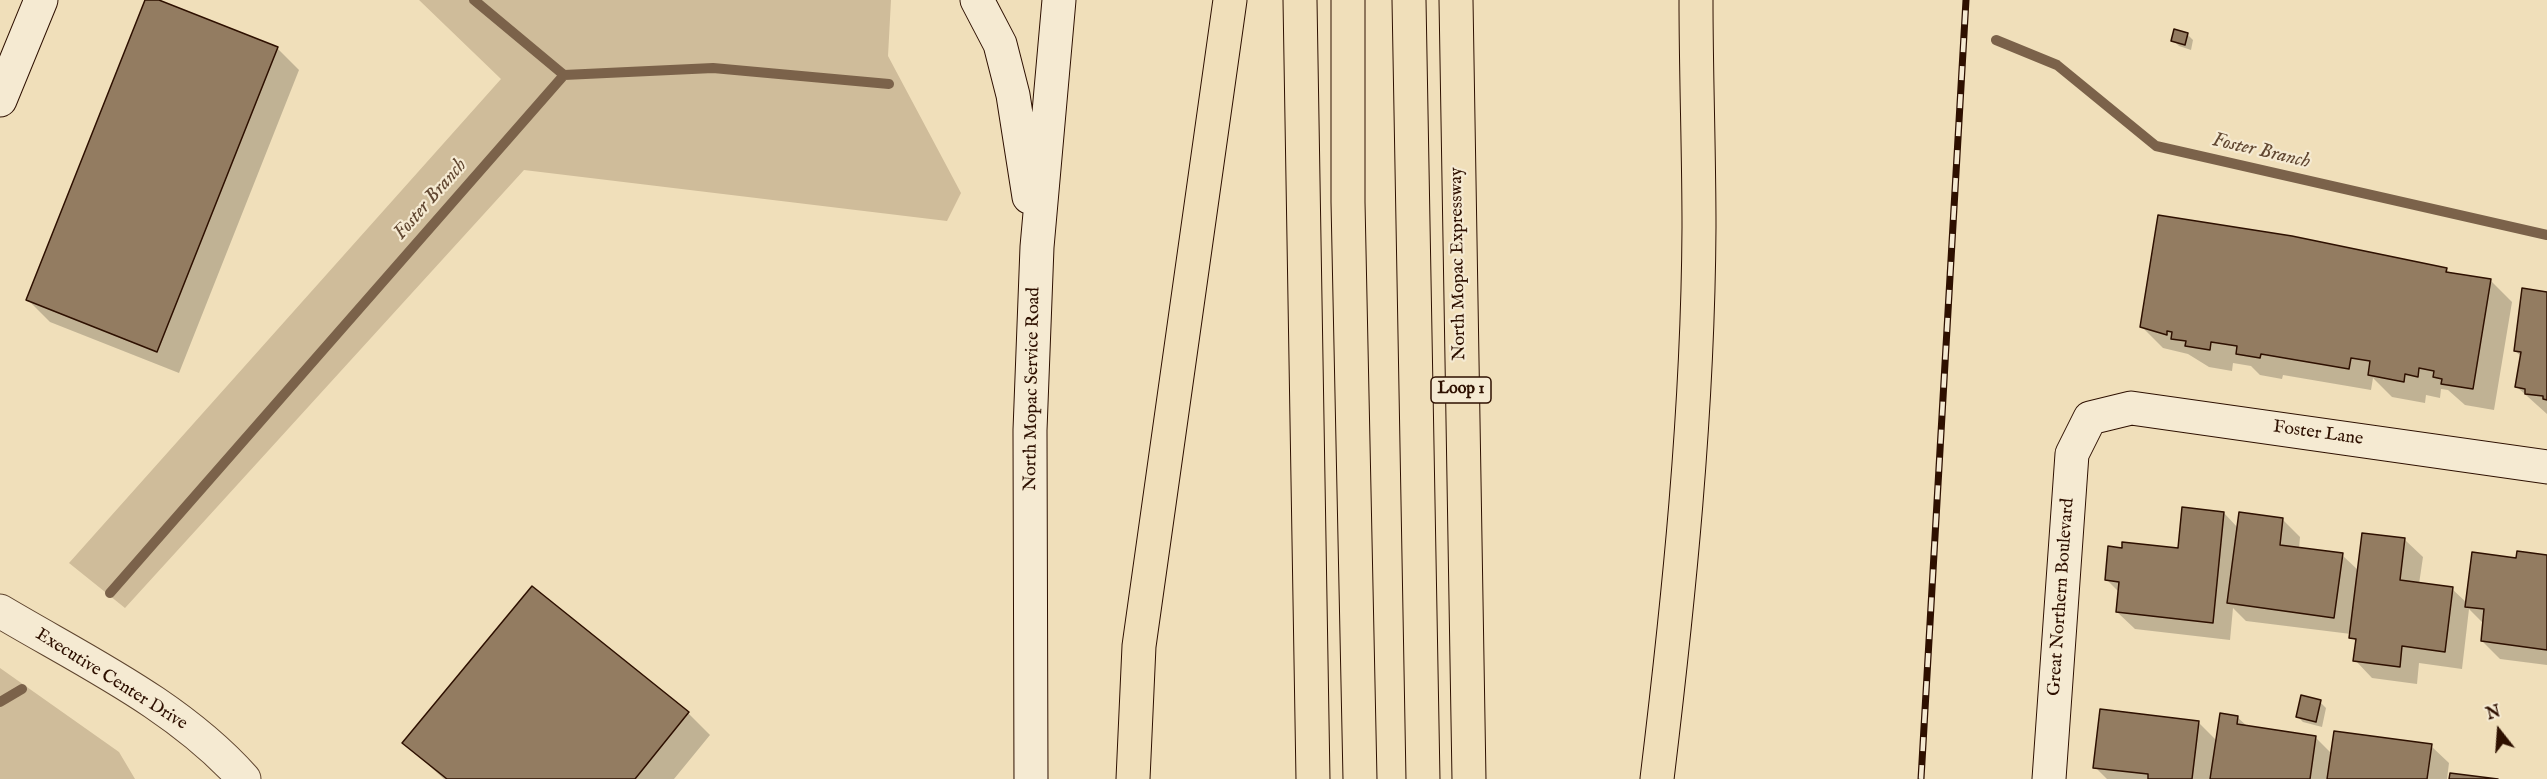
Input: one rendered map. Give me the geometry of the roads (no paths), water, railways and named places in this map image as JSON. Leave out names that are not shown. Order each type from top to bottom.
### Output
[{"type":"highway","points":[[1133,779],[1139,646],[1230,0]]},
{"type":"highway","points":[[1300,0],[1313,779]]},
{"type":"highway","points":[[1348,0],[1348,202],[1360,779]]},
{"type":"highway","points":[[1409,0],[1423,779]]},
{"type":"highway","name":"North Mopac Expressway","points":[[1456,0],[1457,193],[1469,779]]},
{"type":"highway","points":[[1657,779],[1670,667],[1693,384],[1699,227],[1696,0]]},
{"type":"street","points":[[0,100],[41,0]]},
{"type":"street","points":[[977,0],[1000,44],[1013,95],[1037,247]]},
{"type":"street","name":"North Mopac Service Road","points":[[1031,779],[1030,430],[1037,247],[1059,0]]},
{"type":"street","name":"Foster Lane","points":[[2090,418],[2131,408],[2547,467]]},
{"type":"street","name":"Great Northern Boulevard","points":[[2049,779],[2072,454],[2090,418]]},
{"type":"street","name":"Executive Center Drive","points":[[0,611],[173,714],[225,759],[244,779]]},
{"type":"waterway","points":[[474,0],[564,75]]},
{"type":"waterway","name":"Foster Branch","points":[[1996,40],[2057,65],[2156,146],[2547,235]]},
{"type":"waterway","name":"Foster Branch","points":[[110,593],[564,75],[713,68],[889,84]]},
{"type":"waterway","name":"Foster Branch","points":[[0,702],[22,689]]},
{"type":"railway","points":[[1921,779],[1966,0]]}]
